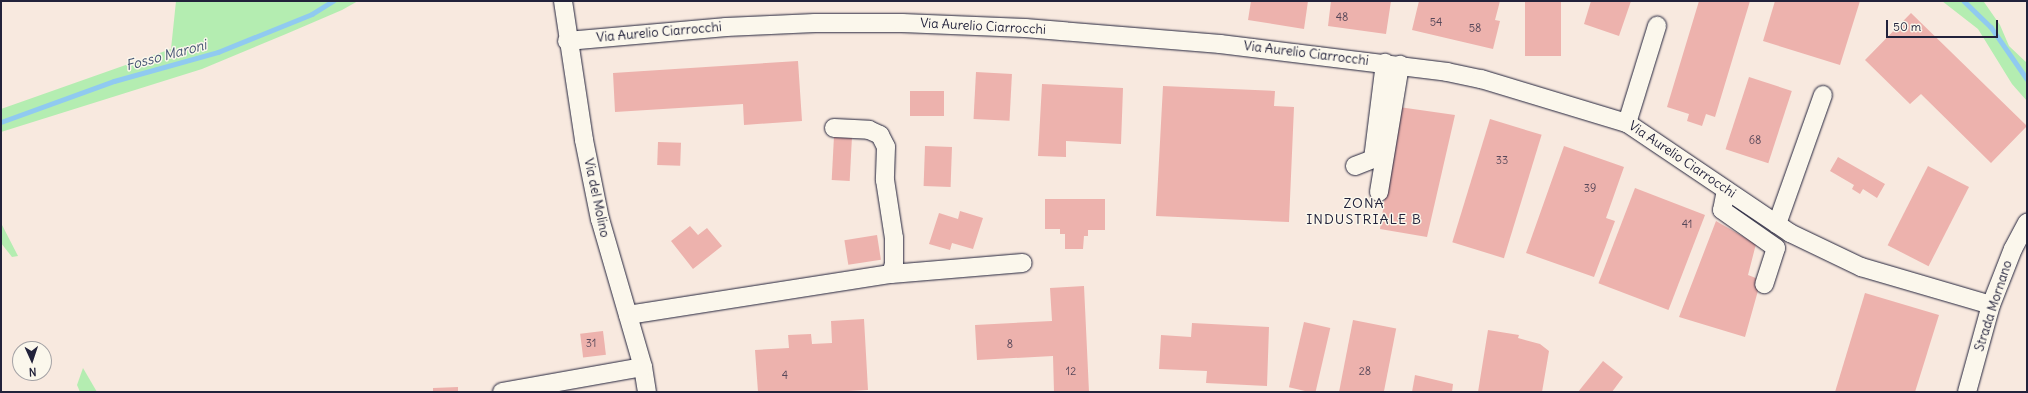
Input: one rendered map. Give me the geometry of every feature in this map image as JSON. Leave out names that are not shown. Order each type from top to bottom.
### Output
[{"type":"street","name":"Via del Molino","points":[[562,1],[567,41],[598,212],[643,367],[647,392]]},
{"type":"street","name":"Via Aurelio Ciarrocchi","points":[[567,41],[726,27],[815,23],[910,23],[1026,28],[1220,44],[1392,64],[1447,72],[1481,79],[1627,123],[1790,233],[1861,267],[1991,305]]},
{"type":"street","points":[[1627,123],[1657,26]]},
{"type":"street","points":[[1355,166],[1373,159],[1392,64]]},
{"type":"street","points":[[1379,192],[1392,64]]},
{"type":"street","points":[[1777,224],[1823,95]]},
{"type":"street","points":[[834,128],[869,130],[880,135],[886,147],[885,180],[894,238],[894,264],[891,274]]},
{"type":"street","points":[[1726,190],[1722,210],[1776,248],[1764,284]]},
{"type":"street","name":"Strada Mornano","points":[[1967,392],[1991,305],[2013,249],[2027,223]]},
{"type":"street","points":[[628,315],[891,274],[1023,263]]},
{"type":"street","points":[[502,392],[643,367]]},
{"type":"green space","points":[[176,1],[358,1],[342,10],[202,69],[1,132],[1,109],[171,49]]},
{"type":"green space","points":[[1942,1],[1984,2],[2000,25],[2009,46],[2027,63],[2027,101],[2012,84],[1978,29]]},
{"type":"green space","points":[[1,223],[18,256],[12,257],[1,243]]},
{"type":"green space","points":[[83,368],[97,392],[80,392],[77,385]]},
{"type":"building","points":[[1251,1],[1308,1],[1304,29],[1248,20]]},
{"type":"building","points":[[1331,1],[1391,1],[1386,34],[1328,26]]},
{"type":"building","points":[[1419,1],[1500,1],[1495,20],[1500,21],[1493,49],[1412,30]]},
{"type":"building","points":[[1525,1],[1561,1],[1561,56],[1525,56]]},
{"type":"building","points":[[1591,1],[1631,1],[1619,36],[1584,24]]},
{"type":"building","points":[[1699,1],[1750,1],[1715,117],[1706,114],[1702,126],[1687,121],[1689,114],[1667,107]]},
{"type":"building","points":[[1775,1],[1860,1],[1840,65],[1763,41]]},
{"type":"building","points":[[1911,13],[2027,126],[1991,163],[1921,94],[1910,104],[1865,60]]},
{"type":"building","points":[[798,61],[802,121],[744,125],[743,104],[615,112],[613,73]]},
{"type":"building","points":[[976,72],[1012,74],[1009,121],[974,119]]},
{"type":"building","points":[[1749,77],[1792,91],[1768,163],[1726,149]]},
{"type":"building","points":[[1042,84],[1123,88],[1121,144],[1066,141],[1066,157],[1038,156]]},
{"type":"building","points":[[1163,86],[1275,91],[1274,106],[1294,107],[1289,222],[1156,216]]},
{"type":"building","points":[[910,91],[944,91],[944,116],[910,116]]},
{"type":"building","points":[[1399,107],[1455,115],[1427,237],[1380,229]]},
{"type":"building","points":[[1490,119],[1542,135],[1504,258],[1452,242]]},
{"type":"building","points":[[834,136],[852,137],[850,181],[832,180]]},
{"type":"building","points":[[658,142],[681,143],[680,166],[657,165]]},
{"type":"building","points":[[925,146],[952,147],[951,187],[924,186]]},
{"type":"building","points":[[1564,146],[1624,167],[1606,218],[1615,221],[1594,277],[1526,253]]},
{"type":"building","points":[[1838,157],[1885,184],[1877,198],[1863,189],[1860,194],[1852,189],[1854,185],[1830,171]]},
{"type":"building","points":[[1928,166],[1969,187],[1929,266],[1888,245]]},
{"type":"building","points":[[1635,188],[1705,215],[1668,310],[1598,283]]},
{"type":"building","points":[[1045,199],[1105,199],[1105,230],[1088,230],[1088,236],[1084,236],[1083,249],[1065,249],[1065,234],[1060,234],[1060,229],[1045,229]]},
{"type":"building","points":[[960,211],[983,218],[973,249],[952,243],[950,250],[929,244],[939,213],[958,219]]},
{"type":"building","points":[[1716,221],[1756,244],[1748,275],[1761,280],[1745,337],[1679,317]]},
{"type":"building","points":[[690,226],[698,235],[707,228],[722,246],[693,269],[671,241]]},
{"type":"building","points":[[877,235],[881,260],[848,265],[844,240]]},
{"type":"building","points":[[1084,286],[1089,392],[1054,392],[1053,356],[977,360],[975,325],[1052,321],[1050,288]]},
{"type":"building","points":[[1865,293],[1939,315],[1915,392],[1835,392]]},
{"type":"building","points":[[864,319],[868,390],[829,392],[758,392],[755,350],[789,348],[788,335],[811,334],[812,344],[832,343],[831,321]]},
{"type":"building","points":[[1353,320],[1396,328],[1384,392],[1339,392]]},
{"type":"building","points":[[1304,322],[1330,328],[1316,392],[1289,387]]},
{"type":"building","points":[[1192,323],[1269,327],[1267,386],[1206,383],[1207,371],[1159,369],[1161,335],[1191,337]]},
{"type":"building","points":[[1488,330],[1519,335],[1518,338],[1540,344],[1549,351],[1542,392],[1478,392]]},
{"type":"building","points":[[603,331],[606,355],[583,358],[580,334]]},
{"type":"building","points":[[1603,361],[1623,377],[1612,392],[1578,392]]},
{"type":"building","points":[[1415,375],[1453,384],[1452,392],[1412,392]]},
{"type":"building","points":[[458,387],[458,392],[433,392],[433,388]]},
{"type":"waterway","name":"Fosso Maroni","points":[[1,122],[114,81],[218,52],[312,14],[333,1]]},
{"type":"waterway","name":"Fosso Maroni","points":[[1964,1],[1991,27],[2027,79]]},
{"type":"district","name":"ZONA INDUSTRIALE B","points":[[1364,212]]}]
